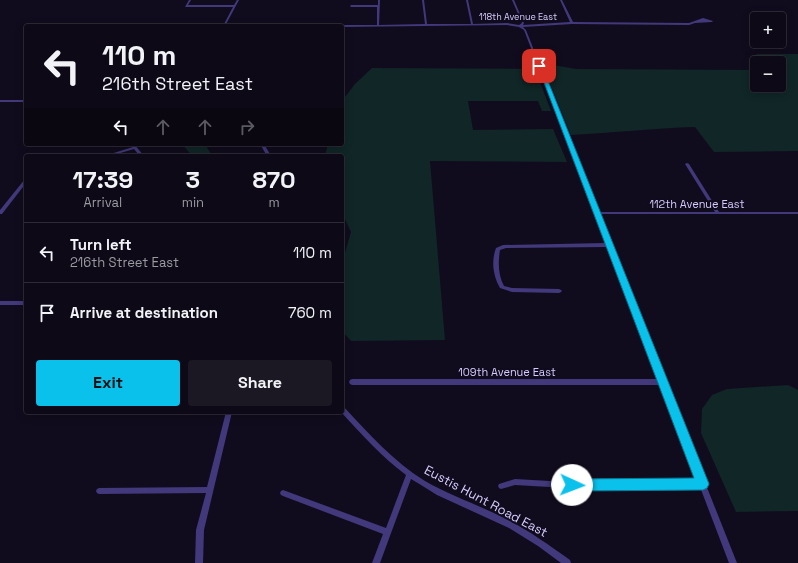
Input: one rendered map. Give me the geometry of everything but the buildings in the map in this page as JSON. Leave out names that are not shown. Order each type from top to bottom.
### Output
[{"type":"street","points":[[190,0],[186,6],[234,6]]},
{"type":"street","points":[[225,24],[238,0]]},
{"type":"street","points":[[378,26],[379,0]]},
{"type":"street","points":[[423,0],[426,25]]},
{"type":"street","points":[[467,0],[472,24]]},
{"type":"street","points":[[513,0],[523,23],[520,26],[525,30],[733,563]]},
{"type":"street","points":[[560,0],[572,23]]},
{"type":"street","points":[[351,6],[378,6]]},
{"type":"street","name":"118th Avenue East","points":[[344,26],[472,24],[520,26],[572,23],[689,24],[694,22],[703,19],[709,19],[712,21],[694,22]]},
{"type":"street","points":[[0,101],[24,101]]},
{"type":"street","points":[[111,154],[133,146],[140,154]]},
{"type":"street","points":[[686,164],[718,213]]},
{"type":"street","points":[[0,212],[24,182]]},
{"type":"street","name":"112th Avenue East","points":[[596,213],[798,212]]},
{"type":"street","points":[[559,291],[512,290],[502,287],[498,276],[497,252],[500,248],[518,246],[610,245]]},
{"type":"street","points":[[0,303],[24,303]]},
{"type":"street","name":"109th Avenue East","points":[[352,382],[663,382]]},
{"type":"street","name":"Eustis Hunt Road East","points":[[344,411],[410,474],[437,491],[520,530],[544,544],[567,563]]},
{"type":"street","points":[[199,563],[200,530],[228,414]]},
{"type":"street","points":[[376,563],[410,474]]},
{"type":"street","points":[[501,486],[515,482],[584,486],[703,484]]},
{"type":"street","points":[[99,491],[209,490]]},
{"type":"street","points":[[283,492],[387,532]]},
{"type":"green space","points":[[756,54],[798,54],[798,151],[714,152],[695,127],[571,135],[542,63],[576,69],[750,70],[750,92],[786,92],[786,56],[758,56]]},
{"type":"green space","points":[[372,68],[535,69],[551,111],[542,111],[538,101],[468,101],[473,130],[553,129],[567,162],[430,161],[445,340],[351,341],[344,333],[344,256],[351,232],[344,217],[344,154],[326,154],[328,146],[344,146],[344,98],[355,84]]},
{"type":"green space","points":[[184,146],[206,146],[211,154],[190,154]]},
{"type":"green space","points":[[788,385],[798,390],[798,511],[736,512],[701,433],[702,409],[712,395],[727,389]]},
{"type":"route","points":[[539,66],[703,484],[572,485]]}]
